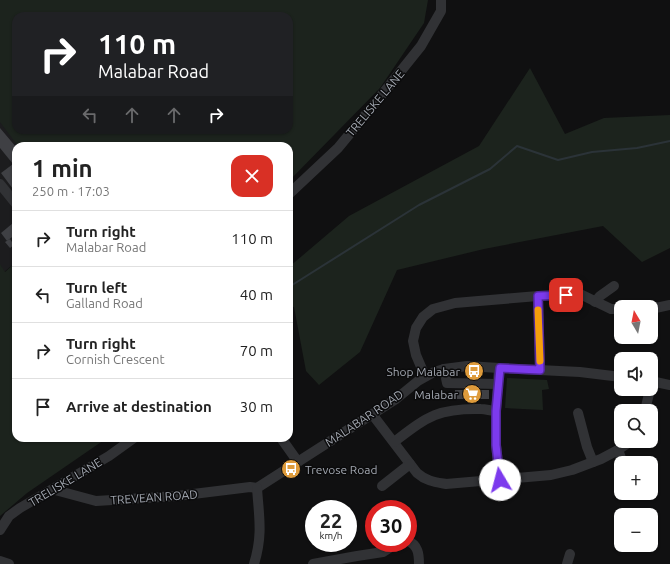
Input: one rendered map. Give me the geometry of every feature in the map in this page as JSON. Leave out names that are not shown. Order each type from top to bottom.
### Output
[{"type":"street","name":"TRELISKE LANE","points":[[293,190],[338,148],[421,46],[441,11],[441,0]]},
{"type":"street","points":[[0,184],[12,198]]},
{"type":"street","points":[[595,302],[600,296],[614,286]]},
{"type":"street","points":[[425,376],[416,355],[413,341],[416,328],[423,317],[433,309],[455,304],[538,296],[580,294],[595,302],[614,309]]},
{"type":"street","points":[[538,296],[540,370]]},
{"type":"street","points":[[658,308],[670,305]]},
{"type":"street","name":"MALABAR ROAD","points":[[257,488],[396,398],[425,376],[444,369],[467,366],[580,372],[614,376]]},
{"type":"street","points":[[500,368],[496,411],[496,445],[500,480]]},
{"type":"street","points":[[444,369],[447,383],[498,384]]},
{"type":"street","points":[[658,383],[670,385]]},
{"type":"street","points":[[394,442],[428,417],[443,412],[473,409],[496,411]]},
{"type":"street","points":[[578,413],[587,447],[593,462]]},
{"type":"street","points":[[372,414],[417,473],[423,479],[430,482],[446,484],[551,475],[572,470],[593,462],[621,448]]},
{"type":"street","name":"TRELISKE LANE","points":[[0,530],[9,516],[109,456],[128,442]]},
{"type":"street","points":[[283,442],[298,462]]},
{"type":"street","points":[[618,450],[620,456]]},
{"type":"street","points":[[382,486],[410,464]]},
{"type":"street","name":"TREVEAN ROAD","points":[[54,488],[55,490],[96,501],[177,496],[250,487],[257,488]]},
{"type":"street","points":[[254,564],[260,544],[257,488]]},
{"type":"street","points":[[417,549],[419,564]]},
{"type":"street","points":[[313,564],[383,552]]},
{"type":"street","points":[[567,564],[570,554]]},
{"type":"street","points":[[0,561],[9,564]]},
{"type":"shaded area","points":[[0,0],[428,0],[424,23],[380,88],[293,177],[293,142],[15,142],[0,122]]},
{"type":"shaded area","points":[[0,27],[12,104],[12,134],[28,134],[52,142],[12,142],[12,265],[4,272],[0,265]]},
{"type":"shaded area","points":[[530,68],[565,134],[604,118],[670,115],[670,248],[642,262],[603,226],[484,249],[397,270],[360,352],[319,385],[306,371],[293,307],[293,264],[349,216],[479,146]]},
{"type":"shaded area","points":[[0,264],[5,272],[12,266],[12,442],[101,442],[27,493],[0,516]]},
{"type":"shaded area","points":[[507,378],[547,380],[549,389],[542,390],[543,410],[505,408]]},
{"type":"building","points":[[0,128],[12,142],[12,163],[0,148]]},
{"type":"building","points":[[12,165],[12,188],[1,173]]},
{"type":"building","points":[[12,224],[12,237],[7,241],[1,233]]},
{"type":"building","points":[[10,239],[12,246],[10,248],[5,242]]},
{"type":"building","name":"Malabar","points":[[455,390],[489,390],[489,399],[455,399]]},
{"type":"waterway","points":[[293,284],[419,205],[490,169],[517,146],[558,160],[592,152],[637,148],[670,141]]},
{"type":"slow traffic","points":[[538,310],[540,361]]},
{"type":"place","name":"Shop Malabar","points":[[474,371]]},
{"type":"place","name":"Malabar","points":[[472,394]]},
{"type":"place","name":"Trevose Road","points":[[291,469]]},
{"type":"route","points":[[500,480],[496,445],[496,411],[500,368],[540,370],[538,296],[566,295]]}]
